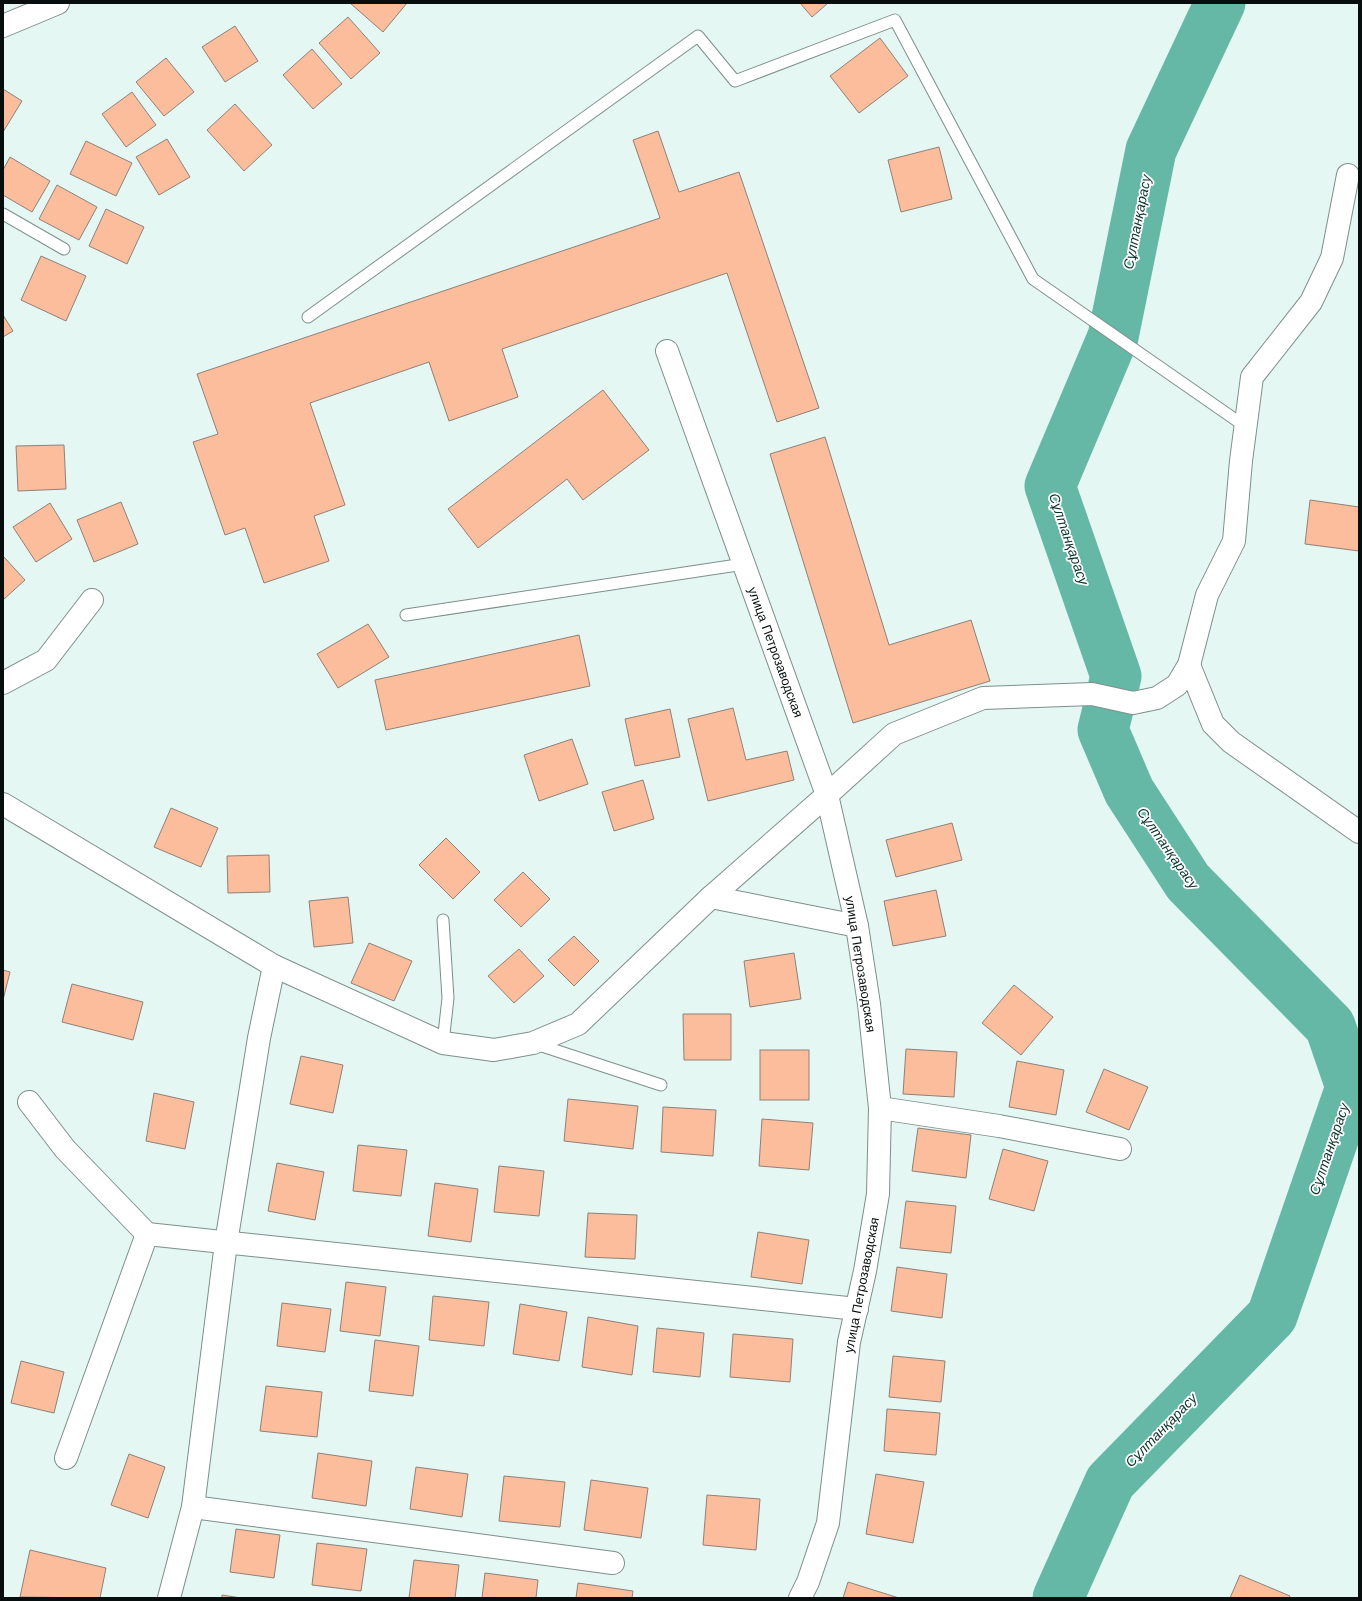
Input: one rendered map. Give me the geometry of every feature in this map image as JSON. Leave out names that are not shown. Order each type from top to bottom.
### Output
[{"type":"street","points":[[3,26],[58,3]]},
{"type":"street","points":[[3,804],[274,966],[444,1043],[494,1050],[533,1043],[578,1024],[711,897],[894,734],[984,698],[1092,694],[1133,703],[1157,698],[1177,685],[1189,665],[1207,595],[1234,540],[1241,461],[1252,377],[1311,302],[1332,258],[1348,175]]},
{"type":"street","name":"улица Петрозаводская","points":[[667,351],[827,795],[857,926],[869,1004],[880,1108],[878,1194],[857,1309],[849,1342],[828,1524],[808,1582],[800,1598]]},
{"type":"street","points":[[3,683],[46,660],[92,600]]},
{"type":"street","points":[[1189,665],[1213,724],[1231,742],[1359,832]]},
{"type":"street","points":[[711,897],[857,926]]},
{"type":"street","points":[[169,1598],[193,1507],[226,1243],[259,1038],[274,966]]},
{"type":"street","points":[[29,1102],[65,1149],[147,1234],[857,1309]]},
{"type":"street","points":[[880,1108],[999,1126],[1120,1149]]},
{"type":"street","points":[[66,1458],[147,1234]]},
{"type":"street","points":[[193,1507],[613,1563]]},
{"type":"lane","points":[[308,317],[698,36],[735,81],[895,20],[1033,279],[1246,427]]},
{"type":"lane","points":[[3,214],[64,249]]},
{"type":"lane","points":[[406,615],[744,564]]},
{"type":"lane","points":[[443,920],[448,998],[444,1043]]},
{"type":"lane","points":[[533,1043],[661,1085]]},
{"type":"building","points":[[350,3],[407,3],[383,32]]},
{"type":"building","points":[[800,3],[828,3],[812,17]]},
{"type":"building","points":[[348,17],[380,53],[351,79],[319,43]]},
{"type":"building","points":[[235,26],[258,61],[225,82],[202,47]]},
{"type":"building","points":[[880,38],[908,76],[859,113],[830,76]]},
{"type":"building","points":[[312,49],[342,84],[313,109],[283,75]]},
{"type":"building","points":[[166,58],[194,92],[164,116],[136,82]]},
{"type":"building","points":[[3,89],[22,101],[3,132]]},
{"type":"building","points":[[132,92],[156,125],[126,147],[102,114]]},
{"type":"building","points":[[235,104],[272,145],[244,171],[207,130]]},
{"type":"building","points":[[658,131],[679,192],[739,172],[819,408],[777,422],[727,273],[502,349],[518,397],[449,421],[429,362],[310,403],[345,505],[314,516],[329,561],[264,583],[245,528],[225,535],[193,442],[218,434],[197,374],[660,218],[633,140]]},
{"type":"building","points":[[167,139],[190,177],[159,195],[136,157]]},
{"type":"building","points":[[86,141],[132,163],[116,196],[70,174]]},
{"type":"building","points":[[939,147],[952,199],[901,212],[888,160]]},
{"type":"building","points":[[10,157],[50,181],[32,212],[3,195],[3,170]]},
{"type":"building","points":[[57,185],[97,207],[79,240],[39,219]]},
{"type":"building","points":[[106,209],[144,227],[127,264],[89,246]]},
{"type":"building","points":[[41,256],[86,276],[66,321],[21,300]]},
{"type":"building","points":[[3,315],[13,331],[3,337]]},
{"type":"building","points":[[603,390],[649,450],[583,500],[567,479],[478,548],[448,509]]},
{"type":"building","points":[[825,437],[889,645],[971,620],[990,681],[853,723],[770,454]]},
{"type":"building","points":[[64,445],[66,489],[18,491],[16,446]]},
{"type":"building","points":[[1310,500],[1359,507],[1359,551],[1305,544]]},
{"type":"building","points":[[121,502],[138,544],[94,562],[77,520]]},
{"type":"building","points":[[50,503],[72,539],[36,562],[13,527]]},
{"type":"building","points":[[3,556],[25,580],[3,600]]},
{"type":"building","points":[[368,624],[389,657],[338,688],[317,654]]},
{"type":"building","points":[[579,635],[590,686],[386,730],[375,680]]},
{"type":"building","points":[[733,708],[746,760],[787,751],[794,780],[708,801],[688,719]]},
{"type":"building","points":[[670,709],[680,757],[635,766],[625,719]]},
{"type":"building","points":[[572,739],[588,784],[539,801],[524,755]]},
{"type":"building","points":[[643,780],[654,819],[614,831],[602,792]]},
{"type":"building","points":[[171,808],[218,828],[201,867],[154,847]]},
{"type":"building","points":[[952,823],[962,860],[896,877],[886,840]]},
{"type":"building","points":[[446,838],[480,872],[453,899],[419,865]]},
{"type":"building","points":[[269,855],[270,892],[228,893],[227,856]]},
{"type":"building","points":[[523,872],[550,899],[521,927],[494,900]]},
{"type":"building","points":[[936,890],[946,936],[893,946],[884,901]]},
{"type":"building","points":[[348,897],[353,943],[314,947],[309,901]]},
{"type":"building","points":[[574,936],[599,961],[574,986],[548,960]]},
{"type":"building","points":[[369,943],[412,961],[394,1001],[351,983]]},
{"type":"building","points":[[519,949],[544,976],[514,1003],[488,976]]},
{"type":"building","points":[[794,953],[801,999],[750,1007],[744,961]]},
{"type":"building","points":[[3,970],[10,972],[3,1000]]},
{"type":"building","points":[[72,984],[143,1002],[133,1040],[62,1022]]},
{"type":"building","points":[[1014,985],[1053,1017],[1021,1055],[982,1023]]},
{"type":"building","points":[[683,1014],[731,1014],[731,1060],[684,1060]]},
{"type":"building","points":[[906,1049],[957,1052],[954,1097],[903,1094]]},
{"type":"building","points":[[760,1050],[809,1050],[809,1100],[760,1100]]},
{"type":"building","points":[[301,1056],[343,1065],[333,1113],[290,1104]]},
{"type":"building","points":[[1017,1061],[1064,1070],[1056,1115],[1009,1107]]},
{"type":"building","points":[[1104,1069],[1148,1087],[1129,1130],[1086,1112]]},
{"type":"building","points":[[154,1093],[194,1102],[185,1149],[146,1141]]},
{"type":"building","points":[[568,1099],[638,1106],[633,1149],[564,1141]]},
{"type":"building","points":[[663,1107],[716,1110],[713,1156],[661,1152]]},
{"type":"building","points":[[762,1119],[813,1123],[809,1170],[759,1166]]},
{"type":"building","points":[[918,1128],[971,1135],[966,1178],[912,1171]]},
{"type":"building","points":[[358,1145],[407,1150],[401,1196],[353,1191]]},
{"type":"building","points":[[1003,1149],[1048,1161],[1034,1211],[989,1199]]},
{"type":"building","points":[[277,1163],[324,1172],[315,1220],[268,1211]]},
{"type":"building","points":[[499,1166],[544,1171],[539,1216],[494,1212]]},
{"type":"building","points":[[435,1183],[478,1189],[471,1242],[428,1236]]},
{"type":"building","points":[[906,1201],[956,1206],[951,1253],[900,1248]]},
{"type":"building","points":[[588,1213],[637,1215],[635,1259],[585,1257]]},
{"type":"building","points":[[758,1232],[809,1240],[802,1284],[751,1277]]},
{"type":"building","points":[[897,1267],[947,1274],[942,1318],[891,1311]]},
{"type":"building","points":[[346,1282],[386,1287],[380,1336],[340,1331]]},
{"type":"building","points":[[433,1296],[489,1302],[484,1346],[429,1340]]},
{"type":"building","points":[[282,1303],[331,1309],[325,1352],[277,1346]]},
{"type":"building","points":[[520,1304],[567,1312],[559,1361],[513,1354]]},
{"type":"building","points":[[588,1317],[638,1326],[632,1375],[582,1367]]},
{"type":"building","points":[[657,1328],[704,1333],[700,1377],[653,1372]]},
{"type":"building","points":[[733,1334],[793,1339],[790,1382],[730,1377]]},
{"type":"building","points":[[375,1340],[419,1346],[413,1396],[369,1391]]},
{"type":"building","points":[[893,1356],[945,1361],[941,1402],[889,1397]]},
{"type":"building","points":[[21,1361],[64,1372],[54,1413],[11,1403]]},
{"type":"building","points":[[266,1386],[322,1392],[317,1437],[260,1431]]},
{"type":"building","points":[[887,1409],[940,1413],[936,1455],[884,1451]]},
{"type":"building","points":[[318,1453],[372,1461],[366,1506],[312,1498]]},
{"type":"building","points":[[129,1454],[165,1467],[148,1518],[111,1505]]},
{"type":"building","points":[[416,1467],[468,1474],[462,1517],[410,1509]]},
{"type":"building","points":[[876,1474],[924,1482],[913,1543],[866,1534]]},
{"type":"building","points":[[504,1476],[565,1482],[560,1527],[499,1521]]},
{"type":"building","points":[[591,1480],[648,1488],[641,1538],[584,1530]]},
{"type":"building","points":[[707,1495],[760,1499],[756,1550],[703,1545]]},
{"type":"building","points":[[236,1529],[280,1535],[274,1578],[230,1572]]},
{"type":"building","points":[[317,1543],[367,1549],[361,1591],[312,1585]]},
{"type":"building","points":[[30,1550],[106,1568],[100,1598],[20,1597]]},
{"type":"building","points":[[414,1560],[459,1565],[455,1598],[409,1598]]},
{"type":"building","points":[[485,1573],[538,1580],[536,1598],[482,1598]]},
{"type":"building","points":[[1240,1575],[1290,1596],[1289,1598],[1230,1598]]},
{"type":"building","points":[[848,1582],[899,1598],[843,1598]]},
{"type":"building","points":[[578,1583],[633,1591],[632,1598],[576,1598]]},
{"type":"building","points":[[222,1595],[241,1598],[222,1598]]},
{"type":"waterway","name":"Сұлтанқарасу","points":[[1058,1598],[1110,1482],[1272,1316],[1351,1087],[1330,1026],[1188,882],[1129,791],[1103,730],[1116,676],[1050,486],[1113,337],[1151,150],[1220,3]]}]
